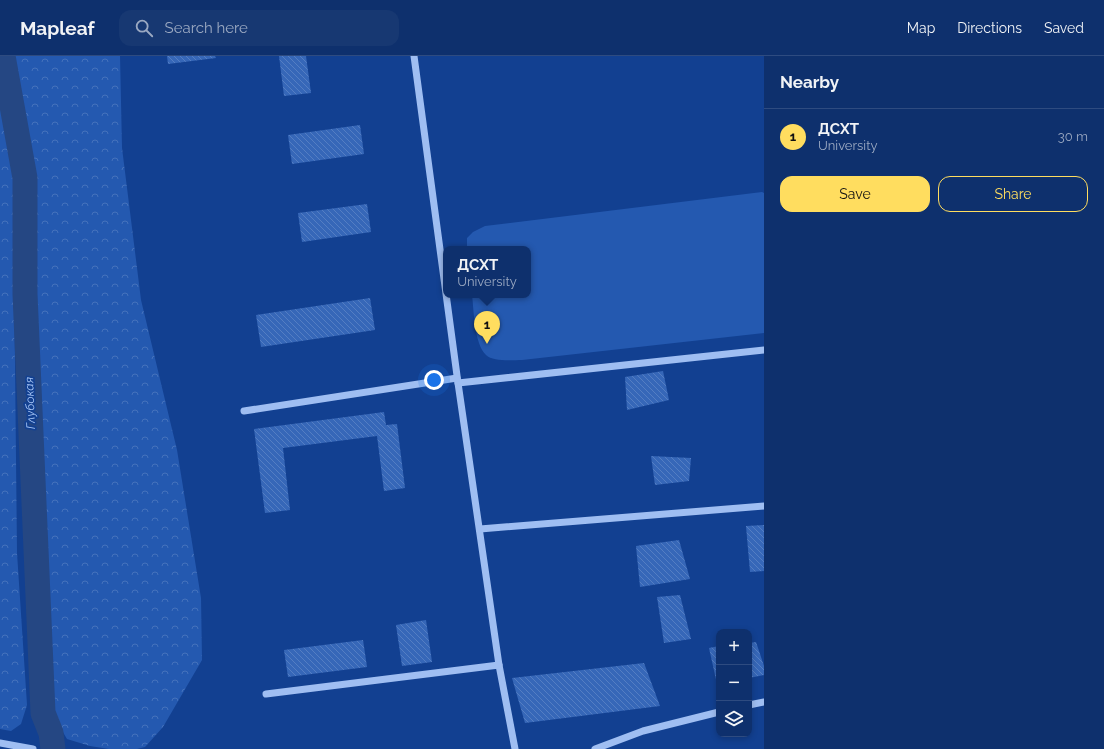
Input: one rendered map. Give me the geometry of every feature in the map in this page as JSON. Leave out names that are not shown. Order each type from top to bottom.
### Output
[{"type":"street","points":[[414,56],[443,275]]},
{"type":"street","points":[[446,298],[499,665],[515,749]]},
{"type":"street","points":[[244,411],[457,381],[764,350]]},
{"type":"street","points":[[480,528],[764,506]]},
{"type":"street","points":[[266,694],[499,665]]},
{"type":"street","points":[[752,704],[764,702]]},
{"type":"street","points":[[595,749],[643,731],[716,713]]},
{"type":"street","points":[[0,743],[32,749]]},
{"type":"green space","points":[[14,56],[120,56],[122,148],[141,300],[177,450],[201,598],[202,660],[163,727],[145,747],[137,749],[109,749],[90,746],[67,739],[57,722],[50,691],[35,342],[33,191]]},
{"type":"green space","points":[[0,104],[13,177],[17,553],[27,705],[21,724],[11,731],[0,729]]},
{"type":"green space","points":[[762,192],[764,193],[764,333],[522,360],[493,359],[486,355],[479,343],[475,326],[472,298],[531,298],[531,246],[467,246],[467,238],[473,232],[485,226]]},
{"type":"building","points":[[167,56],[215,56],[216,58],[168,64]]},
{"type":"building","points":[[279,56],[306,56],[311,93],[284,96]]},
{"type":"building","points":[[360,125],[364,154],[292,164],[288,135]]},
{"type":"building","points":[[367,204],[371,232],[302,242],[298,213]]},
{"type":"building","points":[[370,298],[375,330],[261,347],[256,315]]},
{"type":"building","points":[[663,371],[669,400],[627,410],[625,377]]},
{"type":"building","points":[[384,412],[386,425],[397,424],[405,488],[384,491],[377,436],[283,448],[290,510],[265,513],[254,429]]},
{"type":"building","points":[[651,456],[691,458],[689,481],[655,485]]},
{"type":"building","points":[[764,525],[764,571],[750,572],[746,526]]},
{"type":"building","points":[[679,540],[690,579],[640,587],[636,546]]},
{"type":"building","points":[[680,595],[691,639],[664,643],[657,597]]},
{"type":"building","points":[[426,620],[432,662],[402,666],[396,625]]},
{"type":"building","points":[[363,640],[367,667],[288,677],[284,650]]},
{"type":"building","points":[[756,642],[764,666],[764,675],[752,677],[752,665],[752,643]]},
{"type":"building","points":[[716,647],[716,680],[709,648]]},
{"type":"building","points":[[644,663],[660,706],[525,723],[512,678]]},
{"type":"waterway","name":"Глубокая","points":[[3,56],[25,178],[25,294],[43,713],[51,733],[53,749]]},
{"type":"place","name":"ДСХТ","points":[[487,344]]}]
